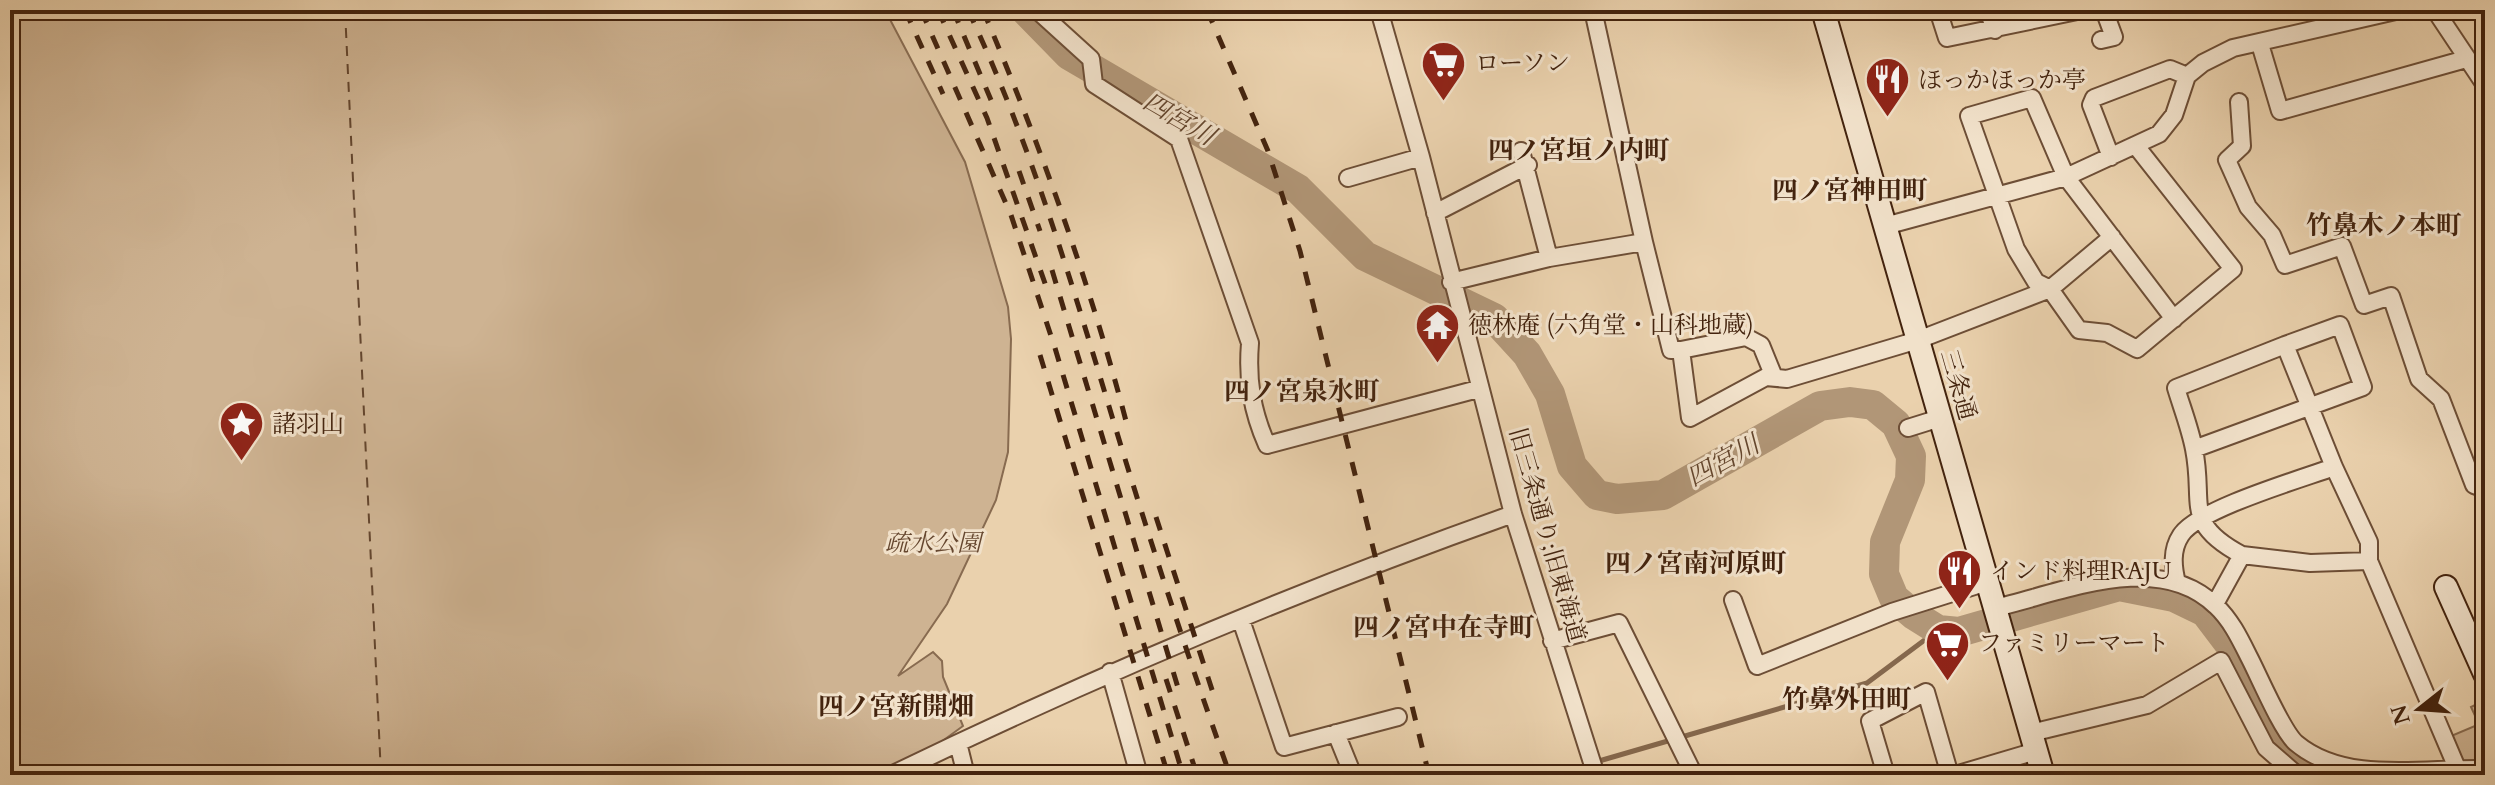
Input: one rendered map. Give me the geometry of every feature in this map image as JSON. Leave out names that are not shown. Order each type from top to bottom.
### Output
[{"type":"main road","name":"三条通","points":[[1823,10],[2043,775]]},
{"type":"main road","points":[[2446,587],[2485,674]]},
{"type":"street","points":[[1037,10],[1091,59],[1094,84],[1179,139],[1250,343],[1248,371],[1253,415],[1267,445],[1478,389]]},
{"type":"street","points":[[1379,10],[1421,157],[1452,286],[1549,258],[1644,242]]},
{"type":"street","points":[[1593,10],[1671,350],[1746,337],[1761,345],[1774,377]]},
{"type":"street","points":[[1938,10],[1947,38],[2082,10]]},
{"type":"street","points":[[1988,10],[1995,30]]},
{"type":"street","points":[[2101,40],[2114,37],[2104,10]]},
{"type":"street","points":[[1885,226],[2066,177],[2136,146],[2168,125],[2187,76],[2203,63],[2233,48],[2400,10]]},
{"type":"street","points":[[2435,10],[2466,59],[2482,77]]},
{"type":"street","points":[[2260,44],[2280,111],[2466,59]]},
{"type":"street","points":[[2111,157],[2091,105],[2094,98],[2170,69],[2187,76]]},
{"type":"street","points":[[2136,146],[2233,269],[2174,319],[2137,349],[2107,333],[2079,330],[2050,289],[2036,282],[2016,249],[1969,116],[2032,98],[2066,177],[2174,319]]},
{"type":"street","points":[[2239,102],[2242,146],[2227,160],[2248,207],[2272,235],[2285,265],[2342,246],[2364,305],[2391,296],[2419,379],[2441,399],[2474,485],[2485,489]]},
{"type":"street","points":[[1348,178],[1421,157]]},
{"type":"street","points":[[1435,213],[1524,158],[1549,258]]},
{"type":"street","points":[[1681,350],[1690,418],[1766,377],[1787,379],[1918,340],[2050,289],[2112,237]]},
{"type":"street","name":"旧三条通り;旧東海道","points":[[1452,286],[1513,514],[1596,775]]},
{"type":"street","points":[[2194,449],[2363,387],[2340,325],[2176,388],[2194,449],[2199,517],[2217,542],[2242,555],[2310,563],[2369,561]]},
{"type":"street","points":[[2285,345],[2334,467],[2369,542],[2369,561],[2457,768]]},
{"type":"street","points":[[1908,428],[1940,418]]},
{"type":"street","points":[[2177,583],[2172,561],[2181,535],[2199,517],[2334,467]]},
{"type":"street","points":[[891,775],[1110,672],[1377,562],[1513,514]]},
{"type":"street","points":[[2215,604],[2242,555]]},
{"type":"street","points":[[1997,616],[2124,576],[2177,583],[2215,604],[2232,625],[2294,742],[2324,759],[2382,773],[2485,769]]},
{"type":"street","points":[[1733,600],[1757,666],[1892,612],[1987,582]]},
{"type":"street","points":[[1241,620],[1284,747],[1398,717]]},
{"type":"street","points":[[1552,641],[1619,623],[1694,775]]},
{"type":"street","points":[[1886,775],[1870,721],[1926,692],[1953,775],[2033,742],[2147,705],[2221,661],[2266,748],[2297,775]]},
{"type":"street","points":[[1110,672],[1139,775]]},
{"type":"street","points":[[1336,733],[1353,775]]},
{"type":"street","points":[[958,743],[966,775]]},
{"type":"green space","name":"疏水公園","points":[[10,10],[885,10],[965,162],[1008,307],[1011,339],[1008,452],[996,500],[947,604],[898,676],[933,652],[942,661],[943,677],[963,726],[896,775],[10,775]]},
{"type":"green space","points":[[2485,700],[2485,769],[2457,768],[2444,739],[2475,726],[2477,720],[2471,707]]},
{"type":"waterway","name":"四宮川","points":[[1025,10],[1069,55],[1298,189],[1365,256],[1494,318],[1527,354],[1550,394],[1572,466],[1597,495],[1617,499],[1663,495],[1820,406],[1850,402],[1873,405],[1896,424],[1911,456],[1910,480],[1885,542],[1884,574],[1894,598],[1914,615],[1938,630],[1959,632],[2119,586],[2174,597],[2205,612],[2230,645],[2275,741],[2298,767],[2313,775]]},
{"type":"waterway","points":[[1599,761],[1867,683],[1938,630]]},
{"type":"ferry route","points":[[345,10],[381,775]]},
{"type":"railway","points":[[905,10],[943,94]]},
{"type":"railway","points":[[921,10],[1011,215],[1055,348],[1183,775]]},
{"type":"railway","points":[[938,10],[987,118],[1047,289]]},
{"type":"railway","points":[[953,10],[991,100]]},
{"type":"railway","points":[[968,10],[1034,170],[1160,570],[1230,775]]},
{"type":"railway","points":[[983,10],[1062,213],[1126,421]]},
{"type":"railway","points":[[1207,10],[1268,151],[1300,251],[1429,775]]},
{"type":"railway","points":[[1019,171],[1040,231]]},
{"type":"railway","points":[[1052,270],[1179,691]]},
{"type":"railway","points":[[1040,355],[1168,775]]},
{"type":"railway","points":[[1156,517],[1214,696]]},
{"type":"railway","points":[[1166,679],[1197,775]]},
{"type":"place","name":"ローソン","points":[[1444,102]]},
{"type":"place","name":"ほっかほっか亭","points":[[1887,119]]},
{"type":"place","name":"徳林庵 (六角堂・山科地蔵)","points":[[1437,364]]},
{"type":"place","name":"諸羽山","points":[[241,463]]},
{"type":"place","name":"インド料理RAJU","points":[[1959,610]]},
{"type":"place","name":"ファミリーマート","points":[[1947,682]]},
{"type":"district","name":"四ノ宮垣ノ内町","points":[[1579,150]]},
{"type":"district","name":"四ノ宮神田町","points":[[1850,190]]},
{"type":"district","name":"竹鼻木ノ本町","points":[[2384,225]]},
{"type":"district","name":"四ノ宮泉水町","points":[[1302,391]]},
{"type":"district","name":"四ノ宮南河原町","points":[[1696,563]]},
{"type":"district","name":"四ノ宮中在寺町","points":[[1444,627]]},
{"type":"district","name":"竹鼻外田町","points":[[1847,699]]},
{"type":"district","name":"四ノ宮新開畑","points":[[896,706]]}]
